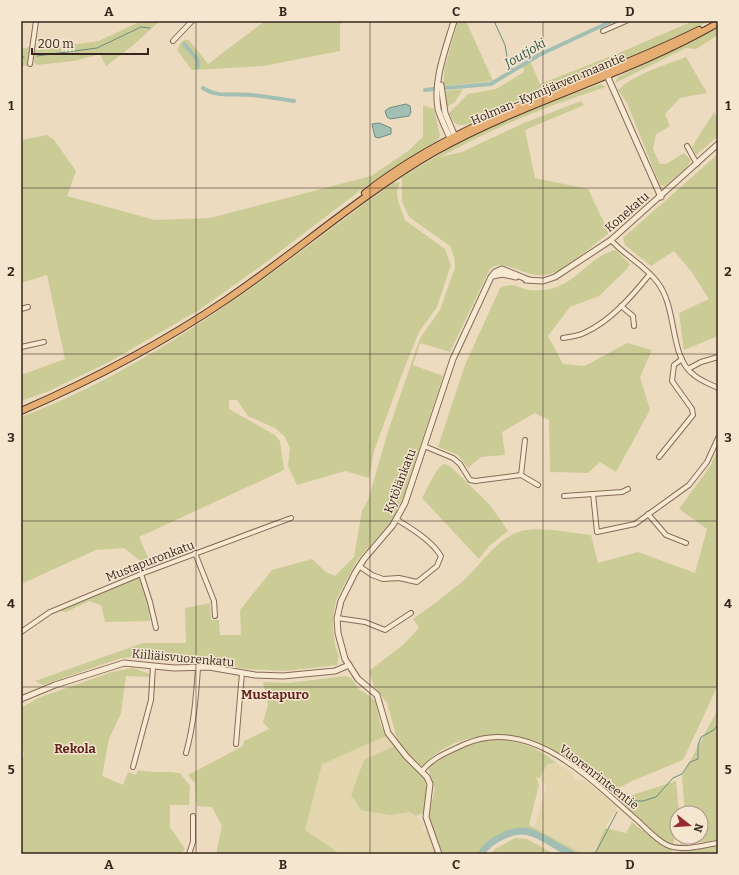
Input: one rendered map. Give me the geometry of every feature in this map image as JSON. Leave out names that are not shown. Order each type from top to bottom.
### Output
[{"type":"highway","name":"Holman–Kymijärven maantie","points":[[21,411],[119,365],[179,331],[248,284],[330,222],[454,138],[606,74],[715,21]]},
{"type":"highway","name":"Holman–Kymijärven maantie","points":[[606,74],[671,49],[718,23]]},
{"type":"highway","name":"Holman–Kymijärven maantie","points":[[21,408],[55,395]]},
{"type":"street","points":[[30,64],[36,21]]},
{"type":"street","points":[[173,41],[192,21]]},
{"type":"street","points":[[454,21],[442,62],[440,82],[445,113],[454,138]]},
{"type":"street","points":[[603,31],[626,21]]},
{"type":"street","name":"Konekatu","points":[[509,273],[529,280],[543,281],[555,277],[611,240],[661,196],[606,74]]},
{"type":"street","points":[[661,196],[718,144]]},
{"type":"street","points":[[687,146],[696,164]]},
{"type":"street","points":[[611,240],[620,250],[650,274],[658,283],[670,306],[677,345],[682,359],[688,369],[693,375],[718,388]]},
{"type":"street","name":"Kytölänkatu","points":[[422,771],[406,756],[388,732],[377,695],[358,679],[349,666],[340,643],[337,618],[345,592],[359,566],[396,519],[405,503],[453,359],[489,281],[499,270],[509,273]]},
{"type":"street","points":[[563,338],[584,334],[621,306],[650,274]]},
{"type":"street","points":[[621,306],[633,316],[634,326]]},
{"type":"street","points":[[21,309],[28,307]]},
{"type":"street","points":[[21,347],[44,342]]},
{"type":"street","points":[[688,369],[701,362],[718,357]]},
{"type":"street","points":[[659,457],[693,415],[692,409],[672,381],[671,375],[674,365],[682,359]]},
{"type":"street","points":[[593,494],[597,532],[630,526],[696,479],[707,462],[718,438]]},
{"type":"street","points":[[521,475],[525,440]]},
{"type":"street","points":[[424,446],[457,461],[470,480],[521,475],[538,485]]},
{"type":"street","points":[[564,496],[622,492],[628,489]]},
{"type":"street","points":[[648,514],[666,535],[686,543]]},
{"type":"street","name":"Mustapuronkatu","points":[[21,632],[50,612],[141,574],[291,518]]},
{"type":"street","points":[[359,566],[372,575],[383,579],[399,578],[413,582],[421,580],[437,566],[441,556],[438,551],[423,537],[396,519]]},
{"type":"street","points":[[195,554],[214,601],[215,616]]},
{"type":"street","points":[[141,574],[156,628]]},
{"type":"street","points":[[337,618],[365,622],[385,630],[411,613]]},
{"type":"street","name":"Kiiliäisvuorenkatu","points":[[21,699],[42,689],[116,664],[131,663],[174,668],[209,667],[242,673],[283,676],[335,671],[349,666]]},
{"type":"street","points":[[133,768],[151,700],[153,666]]},
{"type":"street","points":[[186,753],[193,731],[198,668]]},
{"type":"street","points":[[236,744],[242,673]]},
{"type":"street","name":"Vuorenrinteentie","points":[[422,771],[434,758],[477,739],[499,736],[524,741],[537,745],[564,760],[603,790],[665,844],[679,848],[718,843]]},
{"type":"street","points":[[422,771],[430,784],[426,817],[439,854]]},
{"type":"street","points":[[189,854],[193,842],[192,816]]},
{"type":"shaded area","points":[[406,104],[410,106],[411,112],[409,116],[390,119],[387,117],[385,111],[389,108]]},
{"type":"shaded area","points":[[379,123],[391,128],[391,134],[378,138],[375,137],[372,124]]},
{"type":"shaded area","points":[[386,736],[394,746],[364,760],[351,795],[356,801],[390,815],[410,812],[416,816],[424,824],[422,830],[429,832],[436,854],[340,854],[305,830],[322,763]]},
{"type":"shaded area","points":[[556,763],[573,773],[575,780],[585,781],[616,806],[616,811],[605,828],[594,854],[582,854],[534,828],[547,786],[539,778],[548,764]]},
{"type":"green space","points":[[141,21],[160,21],[131,47],[106,66],[100,54],[74,61],[37,65],[34,62],[35,50],[99,41]]},
{"type":"green space","points":[[265,21],[342,21],[340,26],[340,51],[263,66],[192,70],[177,50],[184,40],[189,40],[208,64]]},
{"type":"green space","points":[[458,21],[466,21],[493,81],[444,86],[444,70]]},
{"type":"green space","points":[[693,21],[709,21],[630,58],[576,80],[494,110],[469,124],[457,124],[449,113],[468,94],[496,89],[524,72],[523,66],[530,61],[540,84],[619,53]]},
{"type":"green space","points":[[718,27],[718,35],[696,49],[686,48],[615,83],[618,77]]},
{"type":"green space","points":[[29,47],[27,66],[21,65],[21,49]]},
{"type":"green space","points":[[686,57],[707,93],[680,98],[665,114],[670,126],[656,134],[653,149],[660,164],[666,164],[684,153],[691,160],[686,168],[665,186],[660,185],[627,103],[618,90],[641,74]]},
{"type":"green space","points":[[601,84],[606,87],[563,101],[521,118],[480,136],[440,157],[462,152],[524,123],[581,101],[584,105],[525,130],[535,178],[588,189],[609,233],[570,264],[553,273],[545,275],[529,274],[502,265],[490,269],[450,352],[420,343],[413,365],[443,376],[404,495],[392,521],[358,559],[336,600],[333,616],[333,630],[335,645],[339,657],[337,665],[285,671],[247,669],[193,660],[164,661],[135,657],[121,658],[43,685],[35,681],[143,643],[186,643],[185,608],[210,603],[211,620],[219,620],[220,635],[241,635],[240,610],[272,570],[312,559],[326,572],[335,576],[354,557],[362,511],[368,500],[389,428],[420,338],[440,310],[455,267],[454,257],[450,246],[409,217],[402,201],[402,177],[469,137],[519,113]]},
{"type":"green space","points":[[463,89],[455,102],[447,107],[445,91]]},
{"type":"green space","points":[[423,105],[434,109],[440,136],[437,141],[362,189],[261,266],[199,310],[109,362],[49,391],[21,401],[21,375],[65,359],[47,275],[21,283],[21,140],[47,135],[54,140],[76,171],[67,196],[155,220],[210,218],[371,176],[408,151],[423,137]]},
{"type":"green space","points":[[714,112],[718,120],[718,136],[696,155],[692,147]]},
{"type":"green space","points":[[718,154],[718,336],[684,350],[679,313],[709,299],[691,271],[674,251],[651,266],[625,245],[623,238]]},
{"type":"green space","points":[[400,182],[397,191],[398,201],[405,220],[445,249],[451,265],[437,307],[419,332],[401,377],[374,451],[369,478],[345,471],[297,485],[288,466],[290,448],[285,437],[275,428],[248,416],[237,400],[229,400],[229,409],[275,435],[280,441],[284,469],[282,471],[139,537],[150,562],[143,563],[124,548],[96,550],[21,584],[21,417],[72,396],[121,371],[168,343],[260,282],[392,183]]},
{"type":"green space","points":[[616,250],[630,264],[627,269],[599,296],[570,307],[548,336],[563,364],[585,366],[627,343],[652,350],[640,377],[650,410],[616,472],[600,462],[588,473],[550,472],[549,420],[535,413],[502,432],[505,455],[481,457],[468,468],[458,455],[438,447],[465,365],[500,288],[511,285],[529,290],[554,288],[563,285],[599,257]]},
{"type":"green space","points":[[718,448],[718,685],[683,760],[632,781],[609,793],[590,776],[529,742],[512,737],[488,736],[464,740],[442,749],[423,767],[408,754],[397,739],[387,703],[374,686],[369,671],[404,644],[419,628],[413,619],[469,576],[489,553],[504,540],[521,531],[538,529],[591,535],[598,563],[638,552],[695,573],[707,529],[679,509],[711,465]]},
{"type":"green space","points":[[444,464],[450,466],[490,505],[508,531],[489,546],[479,559],[422,498],[438,469]]},
{"type":"green space","points":[[139,578],[148,603],[150,621],[105,622],[101,605],[89,601],[66,612],[61,611],[61,609],[108,589]]},
{"type":"green space","points":[[133,668],[150,674],[150,677],[126,676],[121,713],[109,739],[102,776],[123,785],[128,772],[136,775],[138,770],[180,773],[190,786],[189,805],[170,805],[170,827],[185,849],[181,854],[21,854],[21,758],[24,756],[21,741],[21,708],[38,698],[112,672]]},
{"type":"green space","points":[[345,676],[351,678],[359,689],[375,700],[380,724],[386,736],[322,764],[305,830],[340,854],[216,854],[222,826],[212,807],[197,806],[195,783],[188,775],[243,746],[244,741],[269,729],[263,722],[268,705],[263,682],[288,683]]},
{"type":"green space","points":[[718,709],[718,840],[709,841],[709,805],[684,805],[682,776]]},
{"type":"green space","points":[[499,739],[529,746],[543,753],[556,763],[548,764],[539,778],[536,777],[539,785],[529,825],[582,854],[569,852],[537,835],[522,832],[508,836],[487,847],[484,854],[443,854],[433,829],[429,813],[435,789],[428,768],[434,761],[478,741]]},
{"type":"green space","points":[[394,746],[423,776],[428,792],[423,813],[416,816],[410,812],[390,815],[361,810],[351,795],[364,760]]},
{"type":"green space","points":[[676,781],[678,805],[669,805],[669,843],[664,841],[626,806],[632,795]]},
{"type":"green space","points":[[632,822],[662,846],[672,849],[671,854],[594,854],[605,828],[626,833]]},
{"type":"green space","points":[[515,838],[527,839],[554,854],[491,854],[495,849]]},
{"type":"green space","points":[[718,845],[718,854],[679,854],[680,850]]},
{"type":"waterway","points":[[494,21],[505,45],[509,68],[515,70]]},
{"type":"waterway","name":"Joutjoki","points":[[445,88],[491,84],[539,55],[612,21]]},
{"type":"waterway","name":"Joutjoki","points":[[37,56],[97,48],[141,27],[150,28]]},
{"type":"waterway","name":"Joutjoki","points":[[184,44],[197,59],[198,67]]},
{"type":"waterway","name":"Joutjoki","points":[[203,88],[220,94],[256,95],[294,101]]},
{"type":"waterway","name":"Joutjoki","points":[[425,90],[434,89]]},
{"type":"waterway","points":[[625,807],[631,801],[643,801],[656,797],[673,778],[682,774],[690,762],[698,759],[698,745],[701,737],[714,730],[718,724]]},
{"type":"waterway","points":[[595,854],[617,812]]},
{"type":"waterway","points":[[481,854],[496,839],[518,831],[532,833],[571,854]]},
{"type":"district","name":"Mustapuro","points":[[275,694]]},
{"type":"district","name":"Rekola","points":[[75,748]]}]
